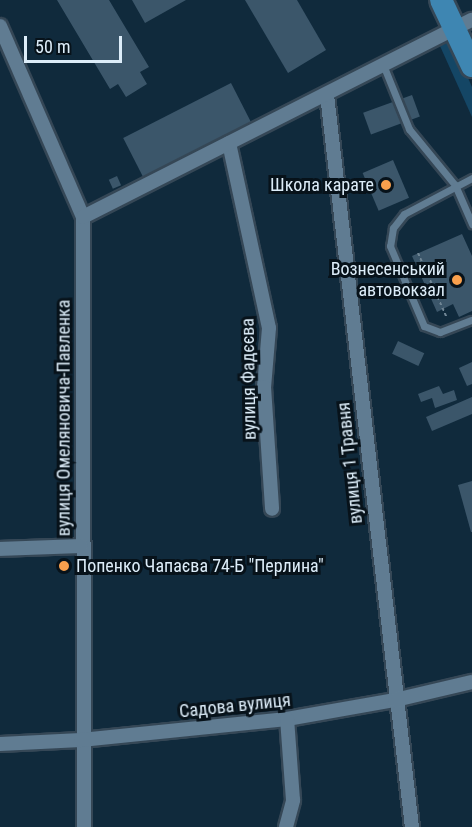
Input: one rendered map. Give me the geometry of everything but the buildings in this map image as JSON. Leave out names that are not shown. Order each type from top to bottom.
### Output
[{"type":"main road","points":[[441,0],[463,23],[472,66]]},
{"type":"street","points":[[83,217],[384,67],[463,23]]},
{"type":"street","name":"вулиця Омеляновича-Павленка","points":[[0,26],[83,217],[81,740],[84,827]]},
{"type":"street","name":"вулиця 1 Травня","points":[[327,95],[395,700],[412,827]]},
{"type":"street","name":"вулиця Фадєєва","points":[[228,144],[269,328],[264,387],[272,509]]},
{"type":"street","points":[[0,549],[81,546]]},
{"type":"street","name":"Садова вулиця","points":[[0,744],[81,740],[287,719],[395,700],[472,682]]},
{"type":"street","points":[[286,827],[293,800],[287,719]]},
{"type":"lane","points":[[384,67],[409,129],[455,185],[472,224]]},
{"type":"lane","points":[[472,178],[455,185],[400,217],[393,228],[390,246],[419,319],[432,330],[452,329],[472,320]]},
{"type":"path","points":[[418,253],[452,329]]},
{"type":"shaded area","points":[[452,41],[472,87],[472,117],[440,46]]},
{"type":"place","name":"Школа карате","points":[[386,185]]},
{"type":"place","name":"Вознесенський автовокзал","points":[[457,280]]},
{"type":"place","name":"Попенко Чапаєва 74-Б \"Перлина\"","points":[[64,566]]}]
